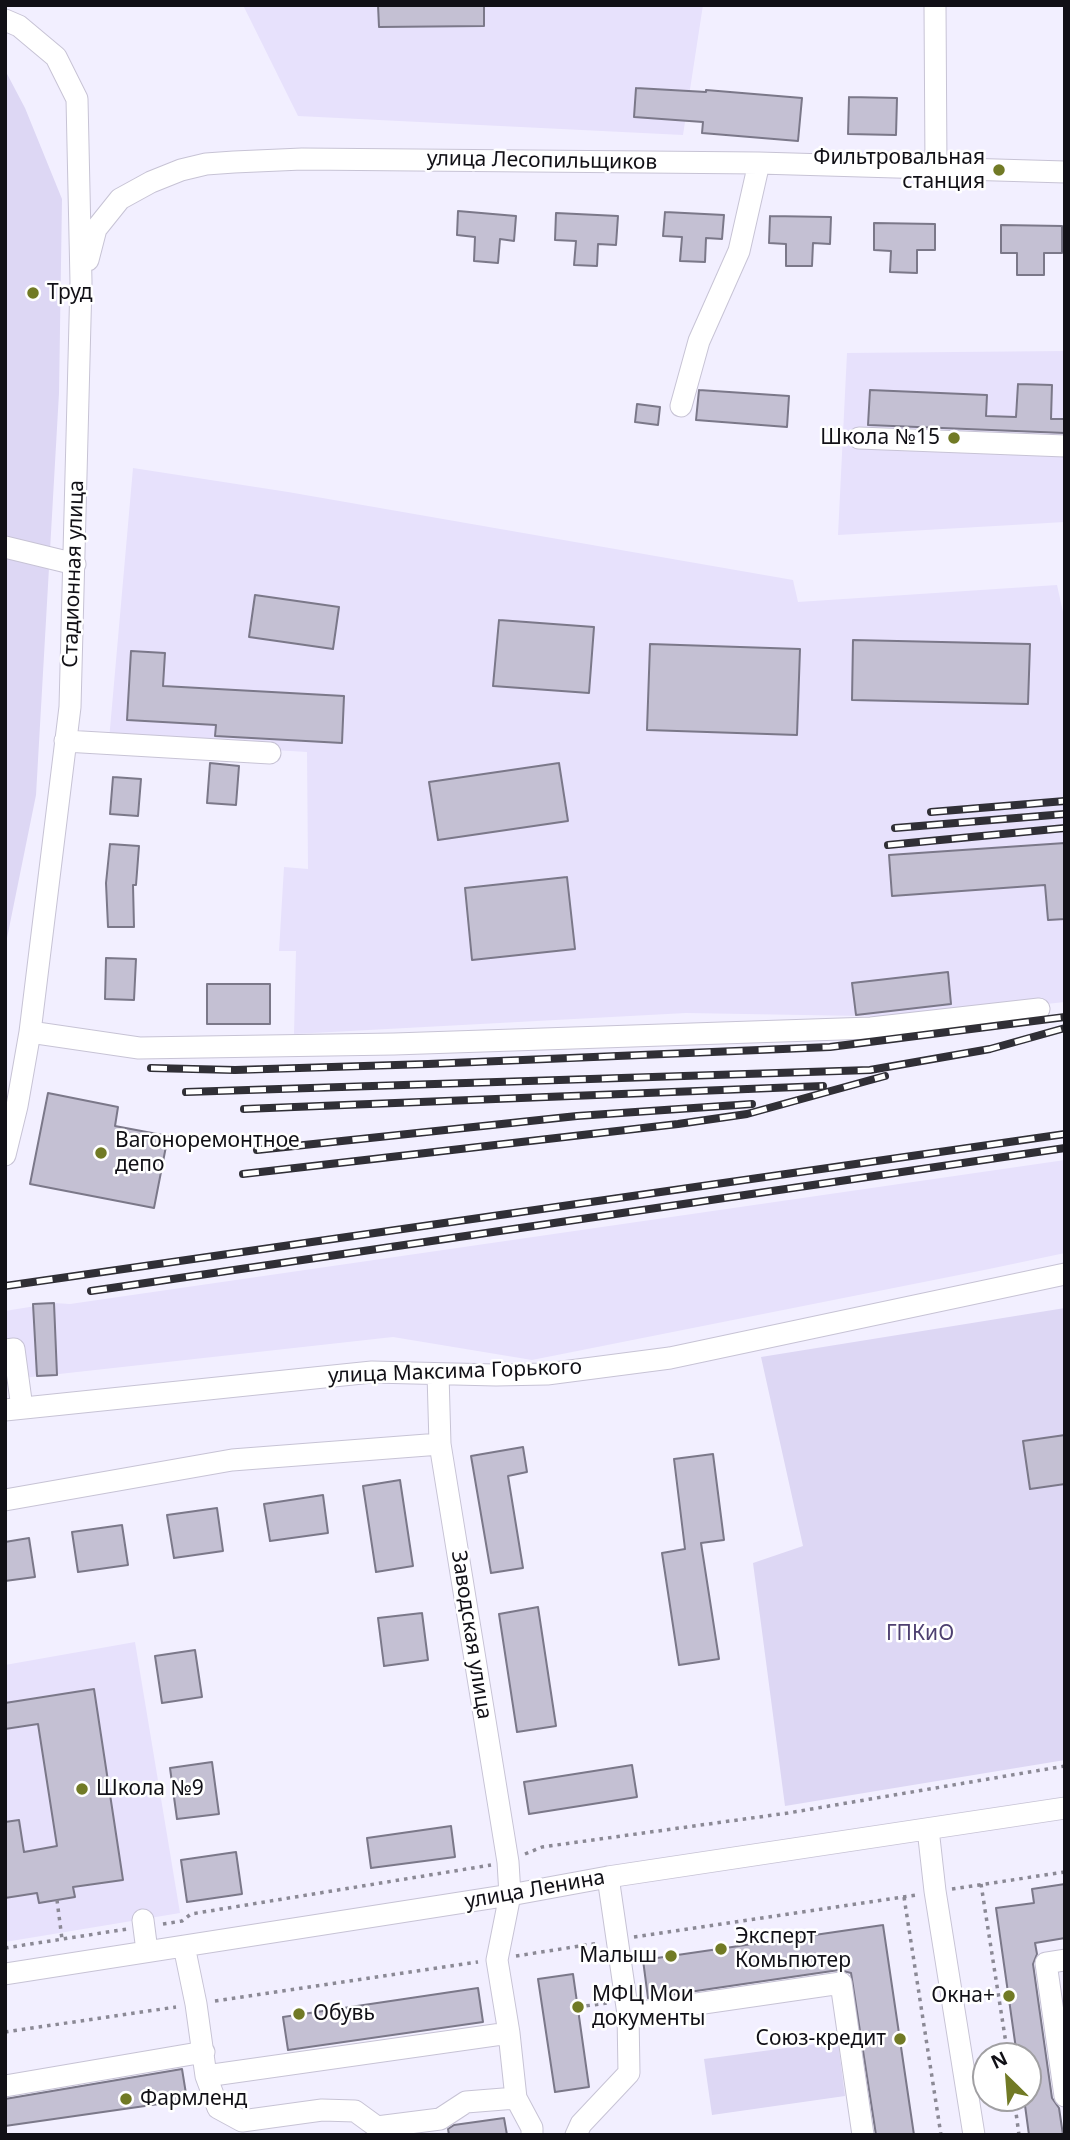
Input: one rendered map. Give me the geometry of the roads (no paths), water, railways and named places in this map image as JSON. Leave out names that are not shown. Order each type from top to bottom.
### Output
[{"type":"street","points":[[935,5],[936,169]]},
{"type":"street","name":"Стадионная улица","points":[[5,20],[19,26],[56,57],[77,99],[81,282],[70,707],[30,1032],[5,1156]]},
{"type":"street","name":"улица Лесопильщиков","points":[[81,282],[96,229],[120,199],[151,182],[206,164],[302,159],[759,163],[1065,172]]},
{"type":"street","points":[[681,406],[699,341],[739,251],[759,163]]},
{"type":"street","points":[[859,438],[1065,446]]},
{"type":"street","points":[[5,547],[75,564]]},
{"type":"street","points":[[65,741],[270,753]]},
{"type":"street","points":[[30,1032],[139,1048],[381,1045],[871,1028],[1039,1009]]},
{"type":"street","name":"улица Максима Горького","points":[[14,1409],[372,1372],[547,1374],[670,1358],[1065,1274]]},
{"type":"street","points":[[5,1350],[14,1349],[14,1409]]},
{"type":"street","name":"Заводская улица","points":[[438,1374],[440,1444],[508,1862],[510,1895],[497,1960],[509,2034]]},
{"type":"street","points":[[5,1500],[232,1460],[440,1444]]},
{"type":"street","name":"улица Ленина","points":[[5,1974],[510,1895],[608,1877],[1065,1808]]},
{"type":"street","points":[[928,1829],[974,2135]]},
{"type":"street","points":[[576,2135],[581,2124],[629,2073],[627,2007],[608,1877]]},
{"type":"street","points":[[143,1923],[147,1951]]},
{"type":"street","points":[[184,1945],[204,2052],[205,2076],[218,2108],[242,2121],[322,2110],[355,2111],[377,2127],[440,2119],[466,2102],[516,2098]]},
{"type":"street","points":[[1065,1960],[1046,1963],[1065,2096]]},
{"type":"street","points":[[627,2007],[841,1983],[863,2135]]},
{"type":"street","points":[[205,2076],[509,2034],[516,2098],[533,2135]]},
{"type":"street","points":[[5,2086],[204,2052]]},
{"type":"railway","points":[[931,812],[1065,801]]},
{"type":"railway","points":[[895,828],[1065,814]]},
{"type":"railway","points":[[888,845],[1065,828]]},
{"type":"railway","points":[[151,1068],[235,1070],[830,1047],[1065,1017]]},
{"type":"railway","points":[[186,1092],[870,1070],[990,1049],[1065,1028]]},
{"type":"railway","points":[[243,1174],[747,1114],[885,1076]]},
{"type":"railway","points":[[244,1109],[823,1086]]},
{"type":"railway","points":[[257,1150],[577,1116],[752,1104]]},
{"type":"railway","points":[[5,1286],[1065,1134]]},
{"type":"railway","points":[[91,1291],[1065,1148]]},
{"type":"place","name":"Фильтровальная станция","points":[[999,170]]},
{"type":"place","name":"Труд","points":[[33,293]]},
{"type":"place","name":"Школа №15","points":[[954,438]]},
{"type":"place","name":"Вагоноремонтное депо","points":[[101,1153]]},
{"type":"place","name":"Школа №9","points":[[82,1789]]},
{"type":"place","name":"Эксперт Комьпютер","points":[[721,1949]]},
{"type":"place","name":"Малыш","points":[[671,1956]]},
{"type":"place","name":"Окна+","points":[[1009,1996]]},
{"type":"place","name":"МФЦ Мои документы","points":[[578,2007]]},
{"type":"place","name":"Обувь","points":[[299,2014]]},
{"type":"place","name":"Союз-кредит","points":[[900,2039]]},
{"type":"place","name":"Фармленд","points":[[126,2099]]},
{"type":"park label","name":"ГПКиО","points":[[920,1634]]}]
